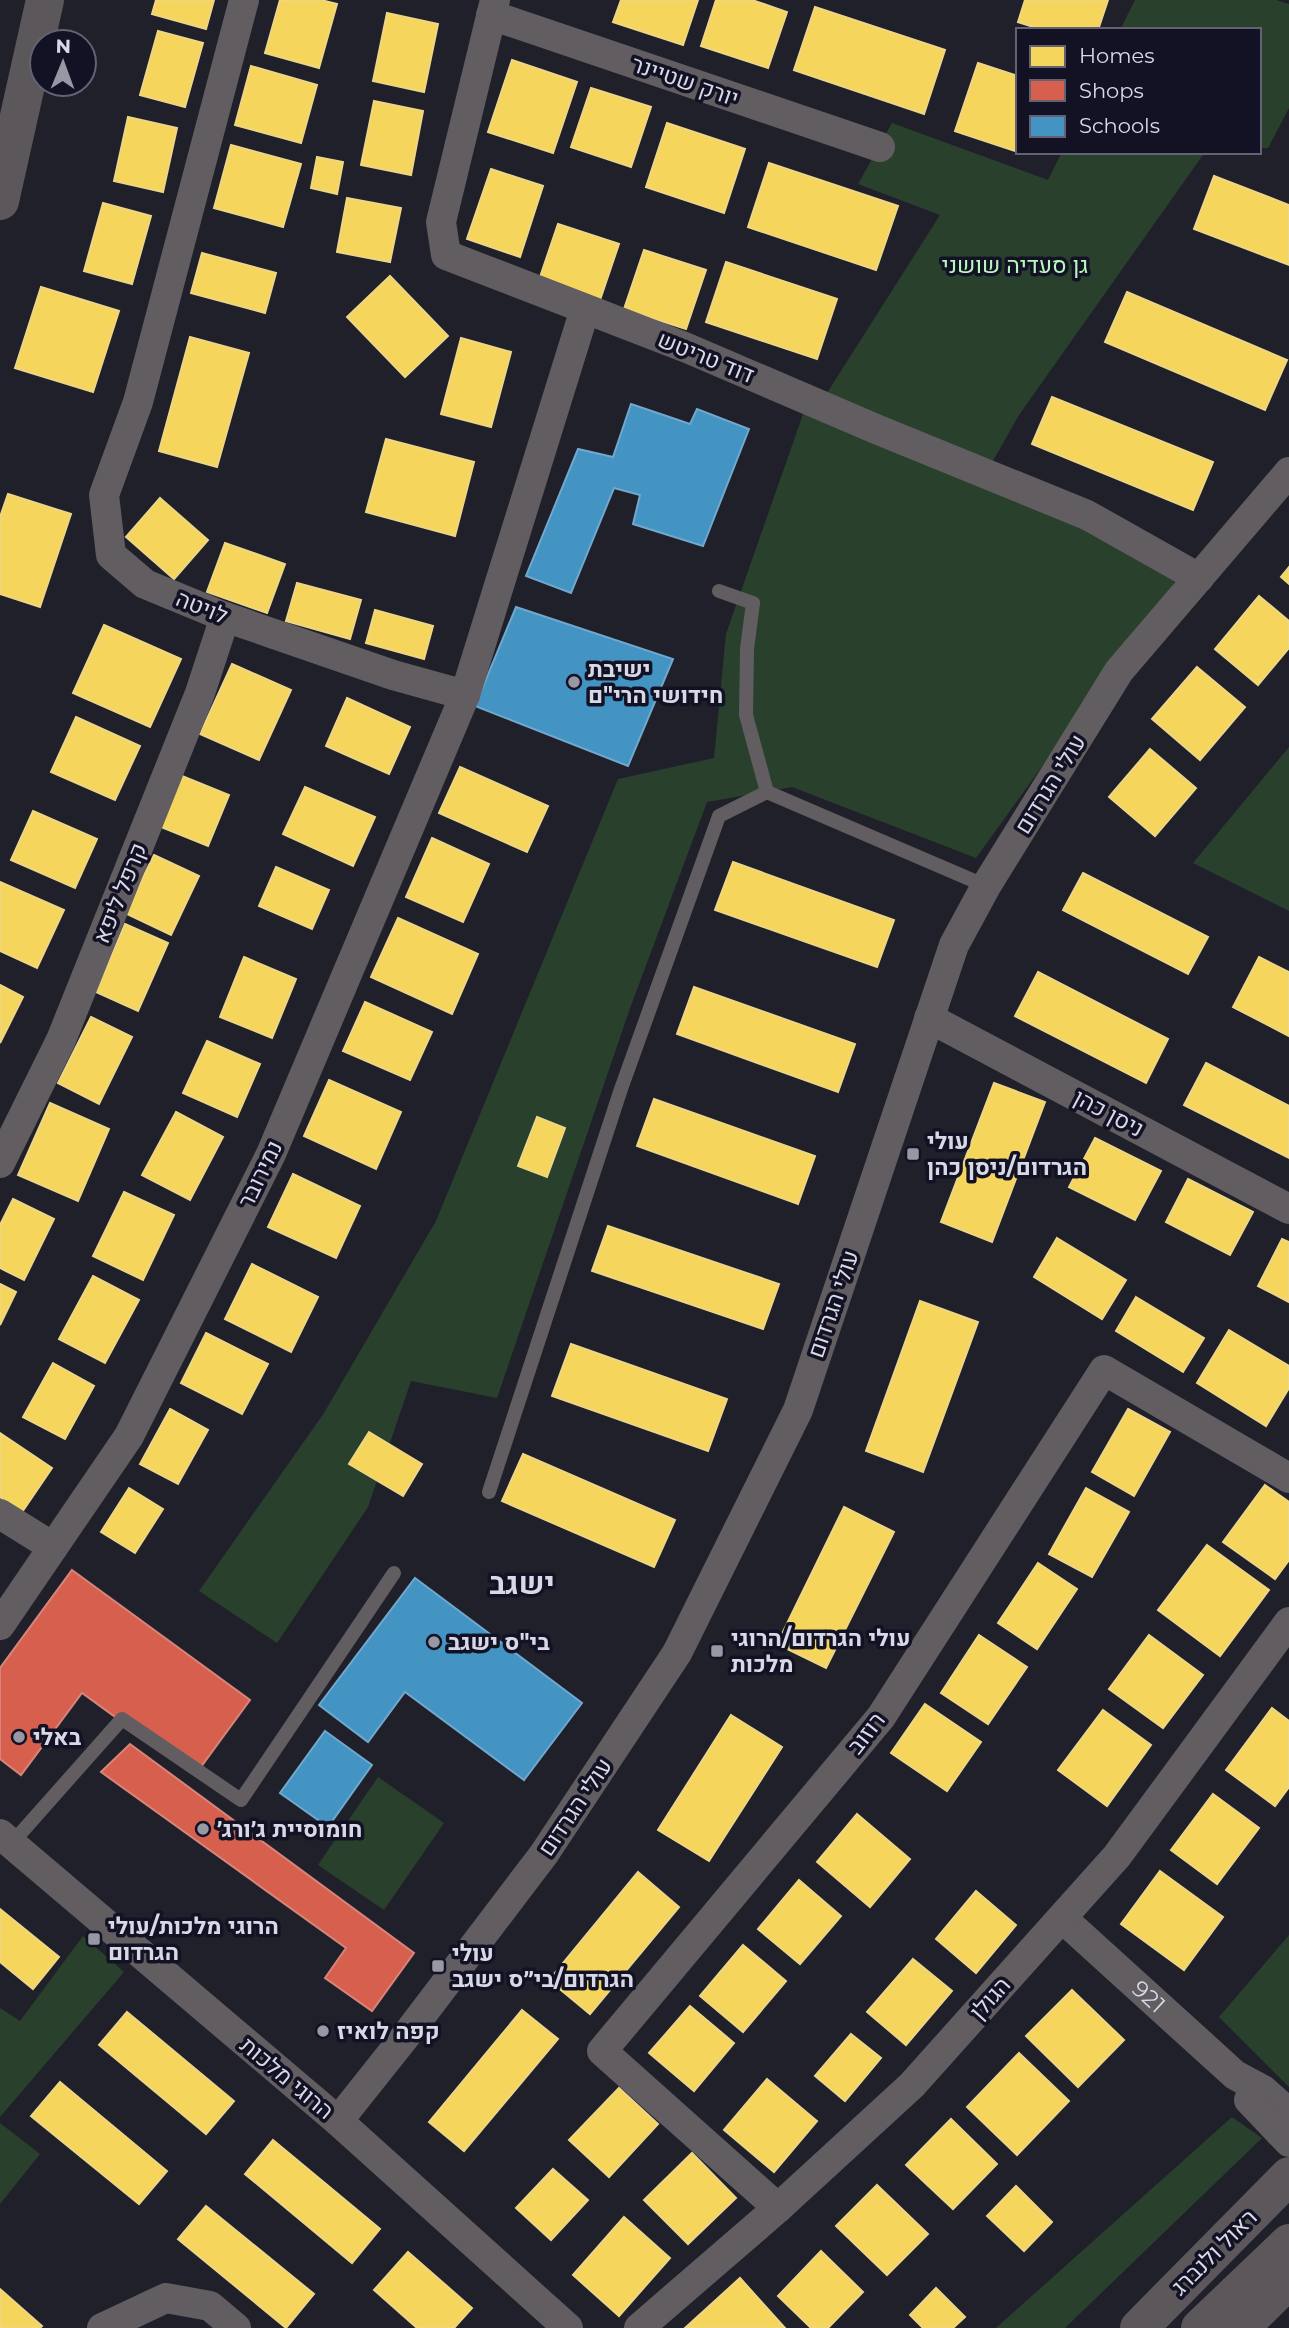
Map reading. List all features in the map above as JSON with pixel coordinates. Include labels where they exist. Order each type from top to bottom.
[{"type":"street","points":[[0,201],[45,0]]},
{"type":"street","name":"לויטה","points":[[244,0],[138,402],[104,495],[111,555],[145,584],[225,617],[393,674],[465,695]]},
{"type":"street","name":"יורק שטיינר","points":[[493,8],[880,147]]},
{"type":"street","name":"דוד טריטש","points":[[493,8],[441,222],[446,255],[687,348],[1087,515],[1199,578]]},
{"type":"street","points":[[465,695],[586,309]]},
{"type":"street","name":"עולי הגרדום","points":[[338,2120],[544,1854],[677,1653],[798,1410],[954,945],[986,886],[1119,671],[1289,472]]},
{"type":"street","name":"קרפל ליפא","points":[[0,1163],[61,1040],[200,693],[225,617]]},
{"type":"street","name":"נמירובר","points":[[0,1625],[129,1436],[271,1153],[465,695]]},
{"type":"street","name":"ניסן כהן","points":[[929,1018],[1289,1209]]},
{"type":"street","name":"רוזוב","points":[[778,2208],[602,2051],[881,1717],[1104,1370],[1289,1478]]},
{"type":"street","points":[[0,1514],[53,1547]]},
{"type":"street","name":"הגולן","points":[[639,2328],[778,2208],[912,2085],[1117,1856],[1289,1622]]},
{"type":"street","name":"הרוגי מלכות","points":[[6,1838],[338,2120],[568,2328]]},
{"type":"street","name":"921","points":[[1062,1918],[1235,2075],[1264,2090],[1289,2113]]},
{"type":"street","name":"921","points":[[1235,2075],[1259,2113],[1289,2142]]},
{"type":"street","name":"ראול ולנברג","points":[[1139,2328],[1289,2176]]},
{"type":"street","name":"ראול ולנברג","points":[[1200,2328],[1289,2243]]},
{"type":"street","points":[[1240,2328],[1289,2280]]},
{"type":"street","points":[[102,2328],[166,2298],[210,2306],[236,2328]]},
{"type":"lane","points":[[719,591],[753,604],[747,649],[746,715],[768,792]]},
{"type":"lane","points":[[489,1492],[621,1089],[719,816],[768,792],[986,886]]},
{"type":"lane","points":[[6,1838],[122,1719],[241,1800],[394,1573]]},
{"type":"green space","points":[[1135,0],[1276,0],[1289,4],[1289,108],[1268,148],[1261,148],[1261,28],[1121,28]]},
{"type":"green space","name":"גן סעדיה שושני","points":[[892,123],[1048,180],[1061,154],[1204,154],[1019,415],[986,473],[1184,569],[976,858],[792,787],[707,802],[629,1011],[497,1398],[411,1381],[368,1507],[277,1643],[199,1591],[324,1413],[436,1221],[618,779],[714,758],[726,634],[808,400],[820,404],[940,215],[858,184]]},
{"type":"green space","points":[[1289,747],[1289,911],[1193,863]]},
{"type":"green space","points":[[378,1777],[444,1823],[384,1910],[318,1865]]},
{"type":"green space","points":[[1289,1935],[1289,2087],[1219,2017]]},
{"type":"green space","points":[[83,1936],[124,1972],[0,2117],[0,2008],[20,2021]]},
{"type":"green space","points":[[1232,2117],[1262,2138],[1065,2328],[996,2328]]},
{"type":"green space","points":[[0,2123],[40,2154],[0,2204]]},
{"type":"building: Homes","points":[[156,0],[214,0],[206,29],[152,14]]},
{"type":"building: Homes","points":[[280,0],[321,0],[337,4],[319,68],[265,53]]},
{"type":"building: Homes","points":[[621,0],[698,0],[683,45],[613,22]]},
{"type":"building: Homes","points":[[716,0],[752,0],[787,12],[768,68],[701,46]]},
{"type":"building: Homes","points":[[1025,0],[1108,0],[1099,28],[1037,28],[1018,22]]},
{"type":"building: Homes","points":[[815,7],[945,50],[924,114],[794,70]]},
{"type":"building: Homes","points":[[387,13],[438,24],[424,92],[373,81]]},
{"type":"building: Homes","points":[[158,31],[203,43],[185,107],[140,95]]},
{"type":"building: Homes","points":[[512,60],[577,82],[553,153],[488,132]]},
{"type":"building: Homes","points":[[978,63],[1016,75],[1015,151],[955,131]]},
{"type":"building: Homes","points":[[251,66],[317,85],[301,143],[235,125]]},
{"type":"building: Homes","points":[[591,88],[651,107],[631,167],[571,147]]},
{"type":"building: Homes","points":[[374,101],[423,111],[411,175],[361,165]]},
{"type":"building: Homes","points":[[128,117],[177,128],[163,192],[114,181]]},
{"type":"building: Homes","points":[[667,123],[745,149],[724,213],[646,187]]},
{"type":"building: Homes","points":[[231,145],[301,164],[283,227],[214,208]]},
{"type":"building: Homes","points":[[317,157],[343,162],[337,194],[311,188]]},
{"type":"building: Homes","points":[[769,163],[898,206],[876,270],[748,227]]},
{"type":"building: Homes","points":[[491,169],[543,186],[520,257],[467,239]]},
{"type":"building: Homes","points":[[1214,176],[1289,205],[1289,265],[1194,229]]},
{"type":"building: Homes","points":[[347,198],[401,208],[390,262],[337,252]]},
{"type":"building: Homes","points":[[103,203],[151,216],[132,284],[84,271]]},
{"type":"building: Homes","points":[[558,224],[619,244],[600,300],[539,280]]},
{"type":"building: Homes","points":[[644,250],[706,270],[686,329],[624,309]]},
{"type":"building: Homes","points":[[202,253],[276,273],[265,313],[191,293]]},
{"type":"building: Homes","points":[[726,262],[837,299],[817,359],[706,322]]},
{"type":"building: Homes","points":[[390,276],[448,336],[405,377],[347,317]]},
{"type":"building: Homes","points":[[41,287],[119,311],[93,392],[15,368]]},
{"type":"building: Homes","points":[[1127,292],[1287,360],[1265,410],[1105,342]]},
{"type":"building: Homes","points":[[190,337],[249,353],[217,467],[159,451]]},
{"type":"building: Homes","points":[[461,338],[511,352],[491,427],[441,414]]},
{"type":"building: Homes","points":[[1052,397],[1213,462],[1193,510],[1032,444]]},
{"type":"building: Homes","points":[[386,439],[474,462],[455,536],[366,512]]},
{"type":"building: Homes","points":[[8,494],[71,514],[40,607],[0,594],[0,517]]},
{"type":"building: Homes","points":[[160,498],[208,540],[174,579],[126,537]]},
{"type":"building: Homes","points":[[225,543],[285,564],[267,613],[207,592]]},
{"type":"building: Homes","points":[[1289,567],[1289,584],[1281,577]]},
{"type":"building: Homes","points":[[297,583],[361,600],[350,639],[286,621]]},
{"type":"building: Homes","points":[[1259,596],[1289,621],[1289,648],[1258,685],[1215,649]]},
{"type":"building: Homes","points":[[375,610],[433,626],[424,659],[366,643]]},
{"type":"building: Homes","points":[[104,625],[181,659],[150,727],[73,693]]},
{"type":"building: Homes","points":[[232,664],[291,690],[259,760],[200,734]]},
{"type":"building: Homes","points":[[1197,667],[1245,707],[1200,760],[1152,719]]},
{"type":"building: Homes","points":[[347,698],[410,727],[389,774],[326,746]]},
{"type":"building: Homes","points":[[76,717],[140,746],[115,800],[51,772]]},
{"type":"building: Homes","points":[[1150,749],[1196,788],[1155,836],[1109,797]]},
{"type":"building: Homes","points":[[460,767],[548,806],[527,852],[439,813]]},
{"type":"building: Homes","points":[[182,776],[229,795],[208,846],[161,827]]},
{"type":"building: Homes","points":[[305,787],[375,817],[353,866],[283,834]]},
{"type":"building: Homes","points":[[33,811],[97,839],[75,888],[11,860]]},
{"type":"building: Homes","points":[[432,838],[489,864],[463,922],[406,897]]},
{"type":"building: Homes","points":[[154,855],[199,876],[171,935],[125,913]]},
{"type":"building: Homes","points":[[733,862],[894,920],[877,967],[715,910]]},
{"type":"building: Homes","points":[[276,867],[329,890],[312,929],[259,906]]},
{"type":"building: Homes","points":[[1083,873],[1208,937],[1188,974],[1063,910]]},
{"type":"building: Homes","points":[[0,882],[64,910],[37,968],[0,951]]},
{"type":"building: Homes","points":[[398,918],[478,954],[452,1014],[371,977]]},
{"type":"building: Homes","points":[[125,924],[168,943],[138,1011],[96,992]]},
{"type":"building: Homes","points":[[244,957],[296,979],[272,1038],[220,1017]]},
{"type":"building: Homes","points":[[1259,957],[1289,972],[1289,1036],[1233,1007]]},
{"type":"building: Homes","points":[[1038,972],[1168,1039],[1146,1083],[1015,1016]]},
{"type":"building: Homes","points":[[0,985],[23,997],[0,1043]]},
{"type":"building: Homes","points":[[694,987],[855,1044],[838,1092],[677,1034]]},
{"type":"building: Homes","points":[[365,1002],[432,1032],[410,1080],[343,1051]]},
{"type":"building: Homes","points":[[91,1017],[132,1037],[99,1104],[58,1083]]},
{"type":"building: Homes","points":[[207,1041],[260,1064],[237,1117],[183,1093]]},
{"type":"building: Homes","points":[[1206,1063],[1289,1106],[1289,1158],[1184,1105]]},
{"type":"building: Homes","points":[[329,1080],[401,1112],[376,1169],[304,1136]]},
{"type":"building: Homes","points":[[994,1083],[1045,1102],[992,1242],[941,1222]]},
{"type":"building: Homes","points":[[654,1099],[815,1156],[798,1204],[637,1146]]},
{"type":"building: Homes","points":[[50,1103],[109,1129],[78,1201],[18,1175]]},
{"type":"building: Homes","points":[[176,1112],[223,1137],[190,1200],[142,1175]]},
{"type":"building: Homes","points":[[537,1117],[565,1128],[547,1177],[518,1166]]},
{"type":"building: Homes","points":[[1095,1138],[1161,1171],[1135,1220],[1069,1187]]},
{"type":"building: Homes","points":[[293,1174],[360,1206],[336,1258],[268,1227]]},
{"type":"building: Homes","points":[[1188,1179],[1253,1212],[1230,1255],[1166,1222]]},
{"type":"building: Homes","points":[[124,1192],[174,1215],[143,1280],[93,1256]]},
{"type":"building: Homes","points":[[13,1199],[54,1219],[24,1280],[0,1268],[0,1225]]},
{"type":"building: Homes","points":[[608,1226],[779,1284],[763,1329],[592,1271]]},
{"type":"building: Homes","points":[[1057,1238],[1126,1280],[1102,1319],[1034,1277]]},
{"type":"building: Homes","points":[[1282,1239],[1289,1242],[1289,1302],[1258,1286]]},
{"type":"building: Homes","points":[[252,1264],[318,1297],[291,1352],[225,1319]]},
{"type":"building: Homes","points":[[93,1276],[139,1300],[105,1363],[59,1339]]},
{"type":"building: Homes","points":[[0,1284],[16,1292],[0,1325]]},
{"type":"building: Homes","points":[[1136,1297],[1204,1338],[1183,1372],[1116,1331]]},
{"type":"building: Homes","points":[[920,1301],[978,1322],[923,1472],[866,1451]]},
{"type":"building: Homes","points":[[1229,1330],[1289,1366],[1289,1388],[1266,1426],[1197,1383]]},
{"type":"building: Homes","points":[[206,1333],[268,1364],[242,1414],[181,1383]]},
{"type":"building: Homes","points":[[571,1344],[727,1399],[708,1451],[552,1396]]},
{"type":"building: Homes","points":[[53,1363],[94,1386],[65,1439],[23,1417]]},
{"type":"building: Homes","points":[[170,1409],[208,1430],[178,1484],[140,1464]]},
{"type":"building: Homes","points":[[1128,1409],[1170,1432],[1134,1496],[1092,1472]]},
{"type":"building: Homes","points":[[369,1432],[422,1464],[403,1496],[349,1464]]},
{"type":"building: Homes","points":[[0,1433],[52,1468],[22,1512],[0,1497]]},
{"type":"building: Homes","points":[[523,1454],[675,1520],[654,1567],[502,1501]]},
{"type":"building: Homes","points":[[1265,1485],[1289,1502],[1289,1560],[1275,1579],[1223,1542]]},
{"type":"building: Homes","points":[[129,1488],[163,1509],[135,1553],[101,1532]]},
{"type":"building: Homes","points":[[1086,1488],[1129,1512],[1092,1577],[1049,1554]]},
{"type":"building: Homes","points":[[844,1507],[894,1532],[826,1668],[777,1644]]},
{"type":"building: Homes","points":[[1207,1545],[1269,1590],[1220,1656],[1158,1610]]},
{"type":"building: Homes","points":[[1038,1563],[1077,1589],[1037,1649],[998,1623]]},
{"type":"building: Homes","points":[[979,1635],[1027,1667],[988,1724],[941,1693]]},
{"type":"building: Homes","points":[[1149,1635],[1203,1675],[1163,1728],[1109,1689]]},
{"type":"building: Homes","points":[[925,1704],[981,1742],[947,1791],[891,1753]]},
{"type":"building: Homes","points":[[1272,1708],[1289,1721],[1289,1787],[1275,1806],[1226,1770]]},
{"type":"building: Homes","points":[[1103,1710],[1151,1745],[1107,1806],[1058,1770]]},
{"type":"building: Homes","points":[[731,1715],[782,1747],[709,1861],[658,1830]]},
{"type":"building: Homes","points":[[1213,1794],[1259,1828],[1217,1884],[1171,1850]]},
{"type":"building: Homes","points":[[857,1814],[910,1859],[870,1907],[817,1862]]},
{"type":"building: Homes","points":[[1160,1871],[1223,1917],[1184,1970],[1121,1924]]},
{"type":"building: Homes","points":[[638,1872],[679,1907],[590,2014],[549,1980]]},
{"type":"building: Homes","points":[[799,1880],[841,1916],[800,1964],[758,1929]]},
{"type":"building: Homes","points":[[976,1891],[1016,1925],[976,1973],[936,1939]]},
{"type":"building: Homes","points":[[0,1909],[59,1957],[33,1989],[0,1962]]},
{"type":"building: Homes","points":[[743,1945],[786,1981],[743,2032],[700,1996]]},
{"type":"building: Homes","points":[[913,1959],[952,1991],[906,2045],[867,2012]]},
{"type":"building: Homes","points":[[1072,1990],[1124,2040],[1078,2087],[1026,2036]]},
{"type":"building: Homes","points":[[690,2006],[734,2043],[694,2091],[649,2053]]},
{"type":"building: Homes","points":[[522,2010],[558,2039],[464,2151],[429,2122]]},
{"type":"building: Homes","points":[[127,2012],[234,2101],[206,2134],[99,2045]]},
{"type":"building: Homes","points":[[851,2034],[881,2058],[845,2101],[815,2076]]},
{"type":"building: Homes","points":[[1019,2053],[1069,2101],[1017,2155],[967,2107]]},
{"type":"building: Homes","points":[[767,2079],[817,2121],[774,2172],[724,2130]]},
{"type":"building: Homes","points":[[60,2082],[167,2171],[139,2204],[31,2116]]},
{"type":"building: Homes","points":[[619,2088],[658,2124],[609,2177],[569,2140]]},
{"type":"building: Homes","points":[[951,2119],[997,2164],[953,2209],[906,2165]]},
{"type":"building: Homes","points":[[273,2140],[380,2229],[352,2263],[245,2174]]},
{"type":"building: Homes","points":[[692,2153],[736,2198],[688,2244],[644,2200]]},
{"type":"building: Homes","points":[[553,2169],[588,2200],[551,2240],[516,2208]]},
{"type":"building: Homes","points":[[877,2185],[928,2234],[887,2275],[836,2226]]},
{"type":"building: Homes","points":[[1016,2186],[1052,2222],[1024,2251],[987,2216]]},
{"type":"building: Homes","points":[[206,2206],[314,2294],[286,2328],[178,2239]]},
{"type":"building: Homes","points":[[624,2217],[670,2258],[619,2316],[573,2275]]},
{"type":"building: Homes","points":[[821,2251],[863,2292],[828,2328],[811,2328],[778,2296]]},
{"type":"building: Homes","points":[[408,2252],[472,2308],[454,2328],[417,2328],[374,2290]]},
{"type":"building: Homes","points":[[740,2278],[785,2328],[685,2328]]},
{"type":"building: Homes","points":[[936,2288],[965,2317],[953,2328],[923,2328],[910,2315]]},
{"type":"building: Homes","points":[[0,2289],[42,2326],[0,2328]]},
{"type":"building: Shops","points":[[72,1570],[250,1700],[195,1775],[82,1693],[21,1775],[0,1759],[0,1668]]},
{"type":"building: Shops","points":[[130,1744],[414,1953],[372,2011],[325,1978],[346,1948],[101,1772]]},
{"type":"building: Schools","name":"ישיבת חידושי הרי\"ם","points":[[631,404],[690,424],[697,409],[749,429],[703,546],[633,524],[640,495],[614,488],[571,593],[526,576],[578,449],[613,457]]},
{"type":"building: Schools","name":"ישיבת חידושי הרי\"ם","points":[[516,607],[673,659],[628,766],[475,706]]},
{"type":"building: Schools","name":"בי\"ס ישגב","points":[[415,1578],[582,1703],[524,1780],[405,1692],[368,1742],[319,1705]]},
{"type":"building: Schools","points":[[325,1731],[372,1765],[328,1827],[280,1793]]},
{"type":"place","name":"ישיבת חידושי הרי\"ם","points":[[574,682]]},
{"type":"place","name":"עולי הגרדום/ניסן כהן","points":[[913,1154]]},
{"type":"place","name":"בי\"ס ישגב","points":[[434,1642]]},
{"type":"place","name":"עולי הגרדום/הרוגי מלכות","points":[[717,1651]]},
{"type":"place","name":"באלי","points":[[19,1737]]},
{"type":"place","name":"חומוסיית ג׳ורג׳","points":[[203,1829]]},
{"type":"place","name":"הרוגי מלכות/עולי הגרדום","points":[[94,1939]]},
{"type":"place","name":"עולי הגרדום/בי״ס ישגב","points":[[438,1966]]},
{"type":"place","name":"קפה לואיז","points":[[323,2031]]},
{"type":"district","name":"ישגב","points":[[522,1584]]}]
